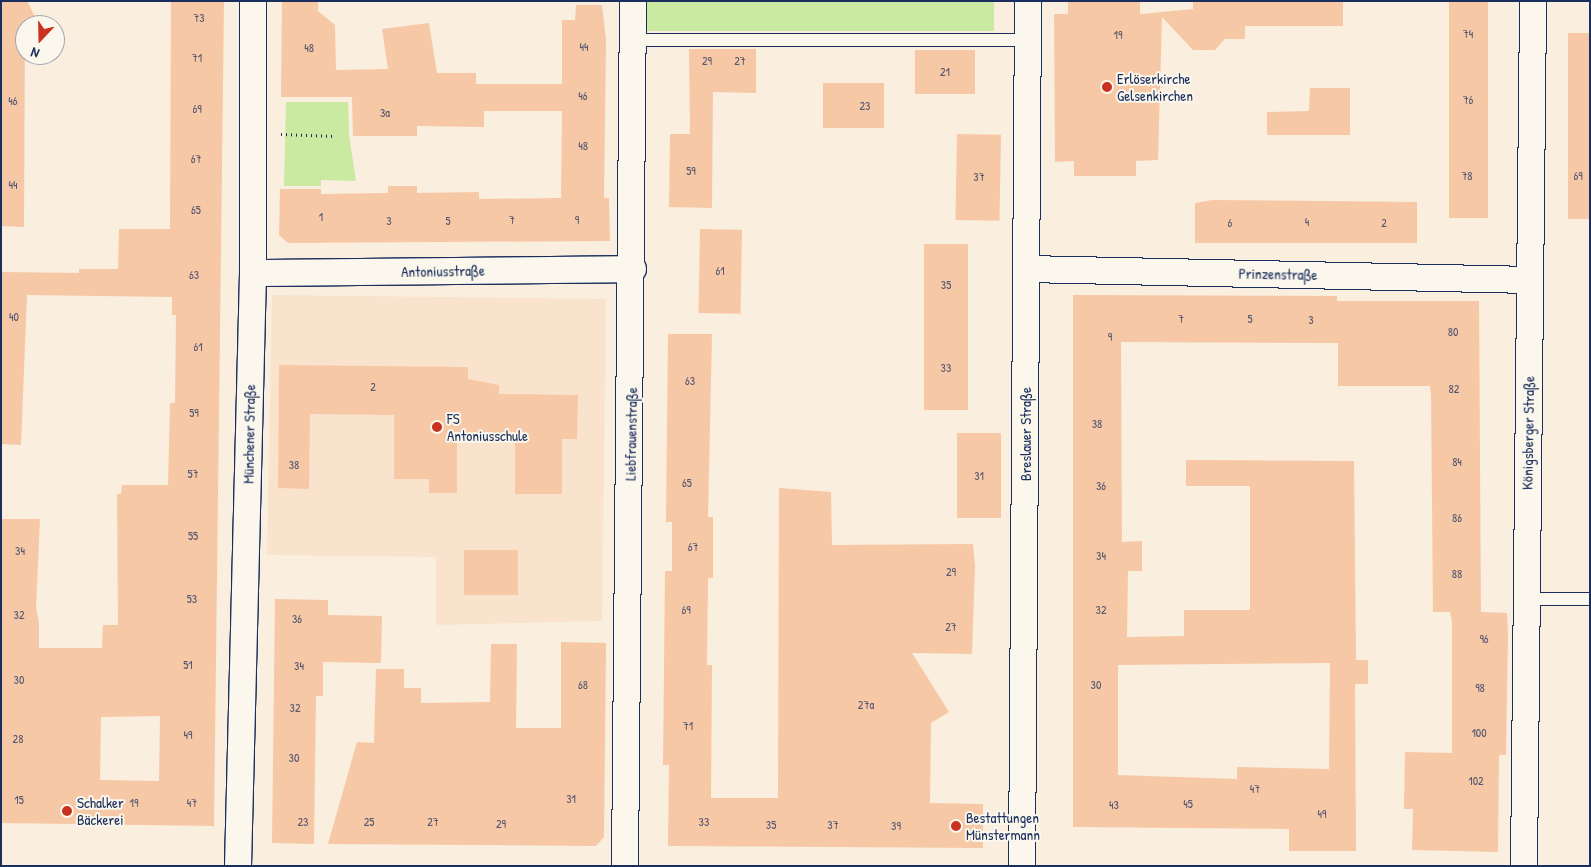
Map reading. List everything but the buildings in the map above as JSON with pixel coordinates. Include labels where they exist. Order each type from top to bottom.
[{"type":"street","name":"Münchener Straße","points":[[238,866],[252,274],[253,1]]},
{"type":"street","name":"Liebfrauenstraße","points":[[625,866],[633,269],[633,1]]},
{"type":"street","name":"Breslauer Straße","points":[[1022,866],[1028,1]]},
{"type":"street","name":"Königsberger Straße","points":[[1524,866],[1533,1]]},
{"type":"street","name":"Antoniusstraße","points":[[252,274],[633,269]]},
{"type":"street","name":"Prinzenstraße","points":[[1027,269],[1530,280]]},
{"type":"lane","points":[[633,40],[1028,40]]},
{"type":"lane","points":[[1527,599],[1590,599]]},
{"type":"path","points":[[252,134],[335,136]]},
{"type":"shaded area","name":"FS Antoniusschule","points":[[272,295],[606,299],[602,621],[436,625],[436,557],[267,555]]},
{"type":"green space","points":[[644,1],[994,1],[994,31],[644,31]]},
{"type":"green space","points":[[286,102],[348,102],[349,135],[356,181],[321,180],[321,186],[284,186]]},
{"type":"place","name":"Erlöserkirche Gelsenkirchen","points":[[1107,87]]},
{"type":"place","name":"FS Antoniusschule","points":[[437,427]]},
{"type":"place","name":"Schalker Bäckerei","points":[[67,811]]},
{"type":"place","name":"Bestattungen Münstermann","points":[[956,826]]}]
